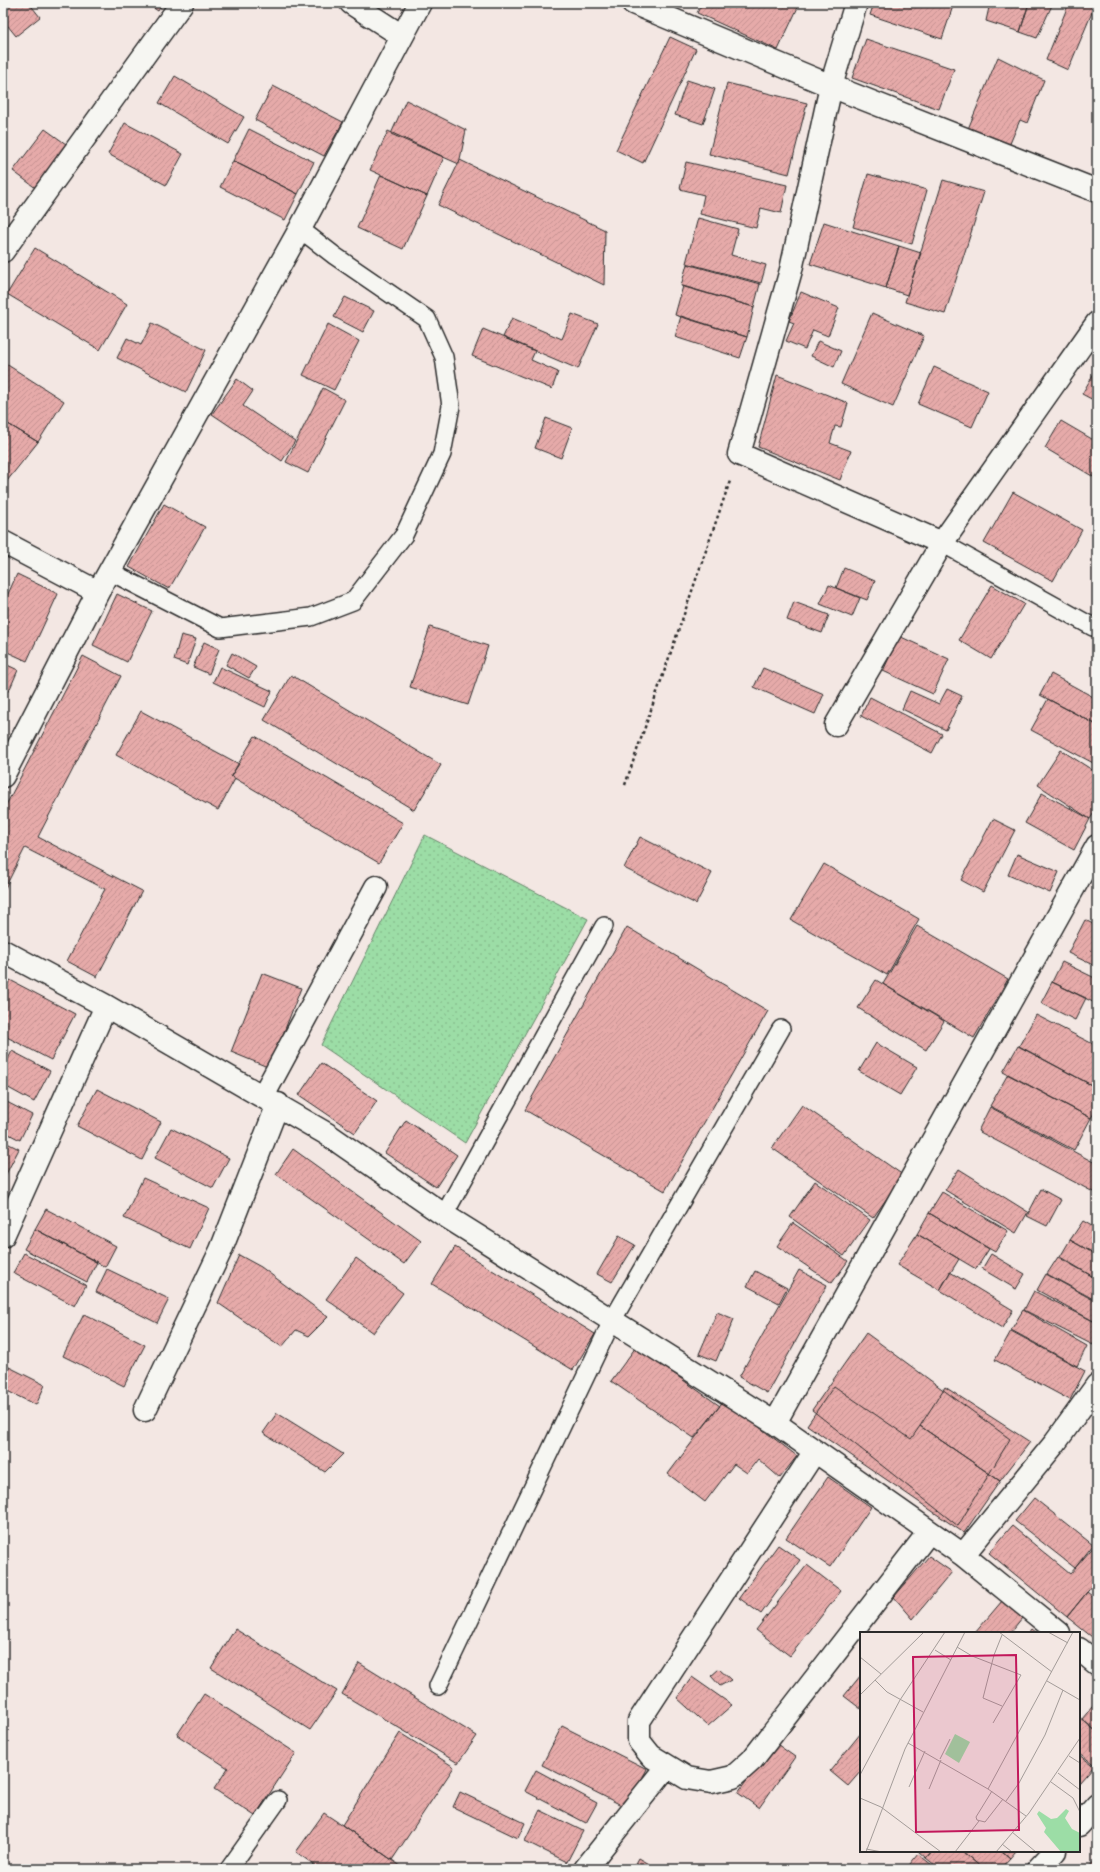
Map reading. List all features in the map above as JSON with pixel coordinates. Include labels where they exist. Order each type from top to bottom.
[{"type":"street","points":[[3,251],[182,3]]},
{"type":"street","points":[[351,3],[402,36]]},
{"type":"street","points":[[3,776],[109,571],[300,229],[420,3]]},
{"type":"street","points":[[633,3],[831,86],[1097,191]]},
{"type":"street","points":[[856,3],[831,86],[791,270],[739,454],[942,543]]},
{"type":"street","points":[[836,725],[942,543],[1097,323]]},
{"type":"street","points":[[3,542],[98,592]]},
{"type":"street","points":[[775,1423],[1097,846]]},
{"type":"street","points":[[145,1410],[221,1250],[271,1100],[376,887]]},
{"type":"street","points":[[3,951],[106,1006],[271,1100],[327,1134],[444,1215],[775,1423],[963,1555],[1058,1632]]},
{"type":"street","points":[[3,1236],[106,1006]]},
{"type":"street","points":[[963,1555],[1056,1443],[1097,1385]]},
{"type":"street","points":[[815,1451],[639,1721],[639,1740],[651,1756],[687,1778],[711,1782],[733,1777],[752,1760],[930,1532]]},
{"type":"street","points":[[1080,1650],[1097,1664]]},
{"type":"street","points":[[585,1869],[667,1766]]},
{"type":"street","points":[[1080,1824],[1097,1805]]},
{"type":"street","points":[[1038,1869],[1054,1852]]},
{"type":"lane","points":[[109,571],[220,628],[311,617],[353,601],[404,535],[442,454],[452,406],[444,357],[427,319],[335,256],[300,229]]},
{"type":"lane","points":[[942,543],[1093,627]]},
{"type":"lane","points":[[444,1215],[604,926]]},
{"type":"lane","points":[[438,1686],[612,1321],[781,1029]]},
{"type":"lane","points":[[229,1869],[278,1800]]},
{"type":"path","points":[[626,785],[739,454]]},
{"type":"green space","points":[[425,835],[588,919],[465,1143],[321,1045]]},
{"type":"building","points":[[3,3],[29,3],[40,17],[16,36],[3,20]]},
{"type":"building","points":[[146,3],[163,3],[158,11]]},
{"type":"building","points":[[702,3],[800,3],[778,50],[697,13]]},
{"type":"building","points":[[874,3],[954,3],[942,39],[870,15]]},
{"type":"building","points":[[990,3],[1029,3],[1020,32],[986,21]]},
{"type":"building","points":[[1029,3],[1053,3],[1037,38],[1020,32]]},
{"type":"building","points":[[1069,3],[1096,3],[1068,70],[1046,60]]},
{"type":"building","points":[[670,37],[696,49],[643,163],[616,150]]},
{"type":"building","points":[[866,39],[954,69],[939,109],[852,78]]},
{"type":"building","points":[[998,57],[1044,80],[1027,123],[1020,120],[1006,153],[965,136]]},
{"type":"building","points":[[1097,73],[1097,83],[1093,82]]},
{"type":"building","points":[[175,76],[244,117],[228,144],[159,103]]},
{"type":"building","points":[[687,80],[715,89],[703,124],[675,115]]},
{"type":"building","points":[[727,83],[807,103],[789,174],[709,154]]},
{"type":"building","points":[[273,86],[343,122],[324,156],[255,120]]},
{"type":"building","points":[[406,100],[466,130],[459,164],[391,134]]},
{"type":"building","points":[[125,123],[183,154],[166,185],[108,154]]},
{"type":"building","points":[[45,129],[73,149],[41,192],[13,171]]},
{"type":"building","points":[[249,129],[314,162],[298,194],[233,161]]},
{"type":"building","points":[[388,131],[444,157],[427,196],[370,170]]},
{"type":"building","points":[[460,160],[605,230],[604,285],[438,205]]},
{"type":"building","points":[[233,161],[298,194],[285,220],[220,187]]},
{"type":"building","points":[[686,162],[787,185],[781,213],[761,208],[756,228],[700,214],[704,195],[680,189]]},
{"type":"building","points":[[868,174],[927,190],[912,244],[853,227]]},
{"type":"building","points":[[381,175],[427,196],[403,249],[357,228]]},
{"type":"building","points":[[943,180],[984,192],[945,314],[905,302]]},
{"type":"building","points":[[698,218],[738,229],[731,255],[766,265],[761,283],[686,263]]},
{"type":"building","points":[[824,222],[899,246],[886,288],[810,264]]},
{"type":"building","points":[[899,246],[921,253],[907,295],[886,288]]},
{"type":"building","points":[[35,248],[127,304],[100,350],[7,294]]},
{"type":"building","points":[[687,264],[760,284],[754,307],[681,286]]},
{"type":"building","points":[[683,286],[754,307],[747,337],[675,315]]},
{"type":"building","points":[[801,292],[839,308],[828,336],[813,330],[805,349],[786,341],[794,323],[789,321]]},
{"type":"building","points":[[345,297],[374,311],[363,332],[334,317]]},
{"type":"building","points":[[872,313],[924,336],[893,407],[841,384]]},
{"type":"building","points":[[572,314],[598,324],[578,369],[503,337],[512,318],[562,339]]},
{"type":"building","points":[[681,316],[747,337],[740,358],[675,337]]},
{"type":"building","points":[[152,323],[206,350],[186,392],[117,358],[127,338],[141,345]]},
{"type":"building","points":[[328,324],[359,341],[334,390],[303,375]]},
{"type":"building","points":[[483,329],[535,351],[531,360],[558,372],[552,389],[472,356]]},
{"type":"building","points":[[818,341],[841,351],[834,367],[811,356]]},
{"type":"building","points":[[3,362],[64,401],[38,442],[3,421]]},
{"type":"building","points":[[934,367],[988,391],[972,427],[918,404]]},
{"type":"building","points":[[1097,368],[1097,402],[1082,394]]},
{"type":"building","points":[[777,375],[848,403],[841,427],[835,426],[830,443],[851,451],[840,480],[758,447]]},
{"type":"building","points":[[237,379],[253,391],[243,406],[295,441],[282,461],[212,414]]},
{"type":"building","points":[[323,388],[345,400],[308,473],[286,462]]},
{"type":"building","points":[[546,418],[572,428],[561,458],[535,448]]},
{"type":"building","points":[[1061,421],[1097,442],[1097,479],[1045,448]]},
{"type":"building","points":[[8,424],[38,442],[3,486],[3,430]]},
{"type":"building","points":[[1013,492],[1082,530],[1053,581],[984,543]]},
{"type":"building","points":[[164,504],[205,527],[169,589],[129,567]]},
{"type":"building","points":[[844,568],[875,581],[867,600],[836,588]]},
{"type":"building","points":[[17,574],[58,594],[27,661],[3,650],[3,605]]},
{"type":"building","points":[[829,585],[860,598],[852,617],[820,604]]},
{"type":"building","points":[[992,585],[1024,604],[991,659],[959,640]]},
{"type":"building","points":[[117,594],[152,611],[127,662],[93,645]]},
{"type":"building","points":[[794,602],[829,615],[822,633],[787,620]]},
{"type":"building","points":[[430,627],[488,646],[468,705],[410,687]]},
{"type":"building","points":[[181,635],[196,639],[187,665],[174,660]]},
{"type":"building","points":[[899,636],[949,659],[933,694],[883,671]]},
{"type":"building","points":[[204,642],[219,649],[209,674],[193,667]]},
{"type":"building","points":[[232,653],[256,667],[249,678],[226,665]]},
{"type":"building","points":[[83,656],[121,676],[38,837],[142,891],[97,977],[67,961],[105,889],[25,848],[3,892],[3,811]]},
{"type":"building","points":[[3,663],[18,670],[9,691],[3,689]]},
{"type":"building","points":[[220,667],[272,691],[265,707],[213,682]]},
{"type":"building","points":[[763,668],[824,694],[815,714],[754,687]]},
{"type":"building","points":[[1051,674],[1097,699],[1097,725],[1040,695]]},
{"type":"building","points":[[291,675],[441,765],[414,810],[264,720]]},
{"type":"building","points":[[947,689],[962,696],[946,730],[902,709],[910,691],[939,704]]},
{"type":"building","points":[[870,697],[942,734],[932,753],[861,716]]},
{"type":"building","points":[[1048,699],[1097,725],[1097,765],[1031,730]]},
{"type":"building","points":[[141,711],[239,764],[231,776],[235,779],[218,810],[116,755]]},
{"type":"building","points":[[255,736],[403,823],[379,863],[231,776]]},
{"type":"building","points":[[1061,750],[1097,773],[1097,808],[1090,819],[1038,785]]},
{"type":"building","points":[[1042,793],[1090,819],[1074,850],[1025,823]]},
{"type":"building","points":[[993,819],[1015,830],[983,892],[961,880]]},
{"type":"building","points":[[640,837],[712,873],[696,904],[624,868]]},
{"type":"building","points":[[1017,854],[1059,872],[1050,893],[1008,875]]},
{"type":"building","points":[[824,864],[919,919],[887,975],[791,920]]},
{"type":"building","points":[[1085,920],[1097,926],[1097,967],[1068,953]]},
{"type":"building","points":[[917,926],[1008,979],[974,1038],[883,984]]},
{"type":"building","points":[[627,927],[768,1011],[665,1191],[525,1110]]},
{"type":"building","points":[[1062,962],[1097,979],[1097,1004],[1052,982]]},
{"type":"building","points":[[262,973],[301,988],[270,1068],[231,1052]]},
{"type":"building","points":[[10,980],[75,1014],[51,1060],[3,1035],[3,993]]},
{"type":"building","points":[[876,980],[944,1021],[926,1050],[858,1008]]},
{"type":"building","points":[[1052,982],[1086,998],[1075,1020],[1041,1003]]},
{"type":"building","points":[[1036,1015],[1097,1046],[1097,1062],[1095,1068],[1097,1069],[1097,1088],[1019,1046]]},
{"type":"building","points":[[876,1043],[917,1067],[900,1095],[859,1071]]},
{"type":"building","points":[[1018,1046],[1097,1088],[1097,1108],[1091,1118],[1003,1072]]},
{"type":"building","points":[[12,1051],[50,1071],[34,1102],[3,1085],[3,1069]]},
{"type":"building","points":[[321,1063],[377,1101],[355,1133],[299,1095]]},
{"type":"building","points":[[1008,1074],[1091,1118],[1074,1150],[990,1106]]},
{"type":"building","points":[[97,1089],[161,1122],[142,1160],[77,1126]]},
{"type":"building","points":[[3,1100],[32,1115],[20,1140],[3,1131]]},
{"type":"building","points":[[802,1105],[903,1175],[873,1218],[772,1148]]},
{"type":"building","points":[[990,1107],[1097,1164],[1097,1194],[978,1131]]},
{"type":"building","points":[[406,1120],[457,1155],[436,1187],[385,1153]]},
{"type":"building","points":[[171,1128],[229,1158],[213,1188],[155,1158]]},
{"type":"building","points":[[3,1141],[19,1149],[3,1180]]},
{"type":"building","points":[[293,1149],[421,1241],[404,1264],[276,1174]]},
{"type":"building","points":[[959,1169],[1028,1212],[1016,1233],[945,1190]]},
{"type":"building","points":[[143,1178],[209,1208],[190,1249],[124,1218]]},
{"type":"building","points":[[815,1181],[870,1220],[844,1256],[790,1217]]},
{"type":"building","points":[[1041,1189],[1061,1200],[1047,1226],[1027,1216]]},
{"type":"building","points":[[942,1192],[1008,1231],[995,1252],[929,1213]]},
{"type":"building","points":[[46,1209],[116,1246],[105,1267],[35,1229]]},
{"type":"building","points":[[929,1213],[989,1249],[976,1269],[917,1234]]},
{"type":"building","points":[[1083,1221],[1097,1229],[1097,1255],[1070,1240]]},
{"type":"building","points":[[793,1223],[848,1261],[832,1283],[777,1246]]},
{"type":"building","points":[[35,1229],[97,1262],[87,1282],[24,1249]]},
{"type":"building","points":[[917,1234],[959,1259],[940,1290],[897,1265]]},
{"type":"building","points":[[619,1236],[635,1245],[612,1282],[597,1274]]},
{"type":"building","points":[[1070,1240],[1097,1255],[1097,1279],[1060,1257]]},
{"type":"building","points":[[455,1247],[595,1334],[573,1370],[432,1284]]},
{"type":"building","points":[[24,1253],[86,1285],[75,1306],[13,1273]]},
{"type":"building","points":[[991,1254],[1025,1274],[1016,1289],[982,1269]]},
{"type":"building","points":[[239,1255],[261,1267],[328,1317],[309,1336],[296,1330],[282,1347],[218,1303]]},
{"type":"building","points":[[1058,1257],[1097,1279],[1097,1301],[1047,1274]]},
{"type":"building","points":[[356,1258],[403,1293],[373,1333],[326,1299]]},
{"type":"building","points":[[107,1269],[169,1299],[157,1323],[96,1292]]},
{"type":"building","points":[[799,1270],[827,1285],[767,1393],[739,1377]]},
{"type":"building","points":[[755,1271],[787,1288],[779,1303],[747,1286]]},
{"type":"building","points":[[950,1272],[1013,1310],[1002,1328],[940,1290]]},
{"type":"building","points":[[1046,1274],[1097,1302],[1097,1323],[1037,1290]]},
{"type":"building","points":[[1034,1291],[1097,1323],[1097,1337],[1093,1345],[1024,1310]]},
{"type":"building","points":[[1023,1310],[1087,1346],[1077,1366],[1011,1330]]},
{"type":"building","points":[[717,1312],[734,1319],[716,1361],[699,1354]]},
{"type":"building","points":[[84,1314],[145,1345],[124,1386],[63,1356]]},
{"type":"building","points":[[1011,1331],[1085,1371],[1070,1400],[995,1360]]},
{"type":"building","points":[[866,1333],[1010,1439],[958,1526],[812,1410]]},
{"type":"building","points":[[636,1347],[720,1406],[694,1438],[611,1381]]},
{"type":"building","points":[[3,1364],[45,1385],[36,1405],[3,1389]]},
{"type":"building","points":[[834,1386],[911,1439],[920,1426],[1000,1481],[964,1533],[807,1425]]},
{"type":"building","points":[[945,1387],[1030,1442],[1000,1481],[920,1426]]},
{"type":"building","points":[[724,1400],[797,1456],[780,1478],[758,1459],[747,1473],[734,1464],[705,1502],[668,1474]]},
{"type":"building","points":[[277,1413],[343,1454],[325,1472],[263,1433]]},
{"type":"building","points":[[828,1477],[871,1507],[830,1567],[786,1538]]},
{"type":"building","points":[[1034,1498],[1093,1545],[1075,1568],[1015,1521]]},
{"type":"building","points":[[1012,1526],[1070,1574],[1096,1544],[1097,1545],[1097,1580],[1067,1617],[989,1553]]},
{"type":"building","points":[[778,1545],[800,1560],[761,1614],[739,1598]]},
{"type":"building","points":[[929,1556],[952,1572],[913,1619],[894,1597]]},
{"type":"building","points":[[807,1565],[841,1591],[790,1656],[756,1630]]},
{"type":"building","points":[[1087,1592],[1097,1600],[1097,1641],[1067,1617]]},
{"type":"building","points":[[1002,1601],[1022,1618],[1011,1632],[976,1632]]},
{"type":"building","points":[[235,1629],[337,1691],[310,1730],[211,1668]]},
{"type":"building","points":[[359,1663],[477,1736],[458,1763],[342,1694]]},
{"type":"building","points":[[719,1669],[731,1680],[720,1686],[711,1676]]},
{"type":"building","points":[[860,1676],[860,1708],[844,1696]]},
{"type":"building","points":[[692,1677],[732,1705],[708,1726],[677,1698]]},
{"type":"building","points":[[204,1694],[296,1753],[255,1816],[214,1789],[228,1768],[177,1735]]},
{"type":"building","points":[[1097,1701],[1097,1732],[1082,1719]]},
{"type":"building","points":[[1080,1718],[1097,1732],[1096,1766],[1080,1754]]},
{"type":"building","points":[[562,1726],[647,1769],[627,1808],[542,1765]]},
{"type":"building","points":[[400,1733],[454,1767],[392,1860],[342,1825]]},
{"type":"building","points":[[860,1734],[860,1772],[848,1786],[830,1771]]},
{"type":"building","points":[[774,1742],[795,1757],[759,1808],[738,1793]]},
{"type":"building","points":[[1080,1756],[1094,1766],[1080,1782]]},
{"type":"building","points":[[536,1770],[597,1803],[586,1823],[525,1791]]},
{"type":"building","points":[[460,1792],[525,1823],[518,1838],[453,1807]]},
{"type":"building","points":[[540,1810],[583,1831],[567,1862],[525,1841]]},
{"type":"building","points":[[324,1813],[405,1869],[320,1869],[296,1852]]},
{"type":"building","points":[[919,1852],[931,1852],[926,1858]]},
{"type":"building","points":[[931,1852],[963,1852],[983,1869],[940,1869],[926,1858]]},
{"type":"building","points":[[963,1852],[1003,1852],[1010,1858],[1000,1869],[983,1869]]},
{"type":"building","points":[[1003,1852],[1015,1852],[1010,1858]]},
{"type":"building","points":[[918,1854],[937,1869],[906,1869]]},
{"type":"building","points":[[639,1858],[658,1869],[633,1869]]},
{"type":"building","points":[[1097,1858],[1097,1869],[1094,1869],[1090,1866]]}]
